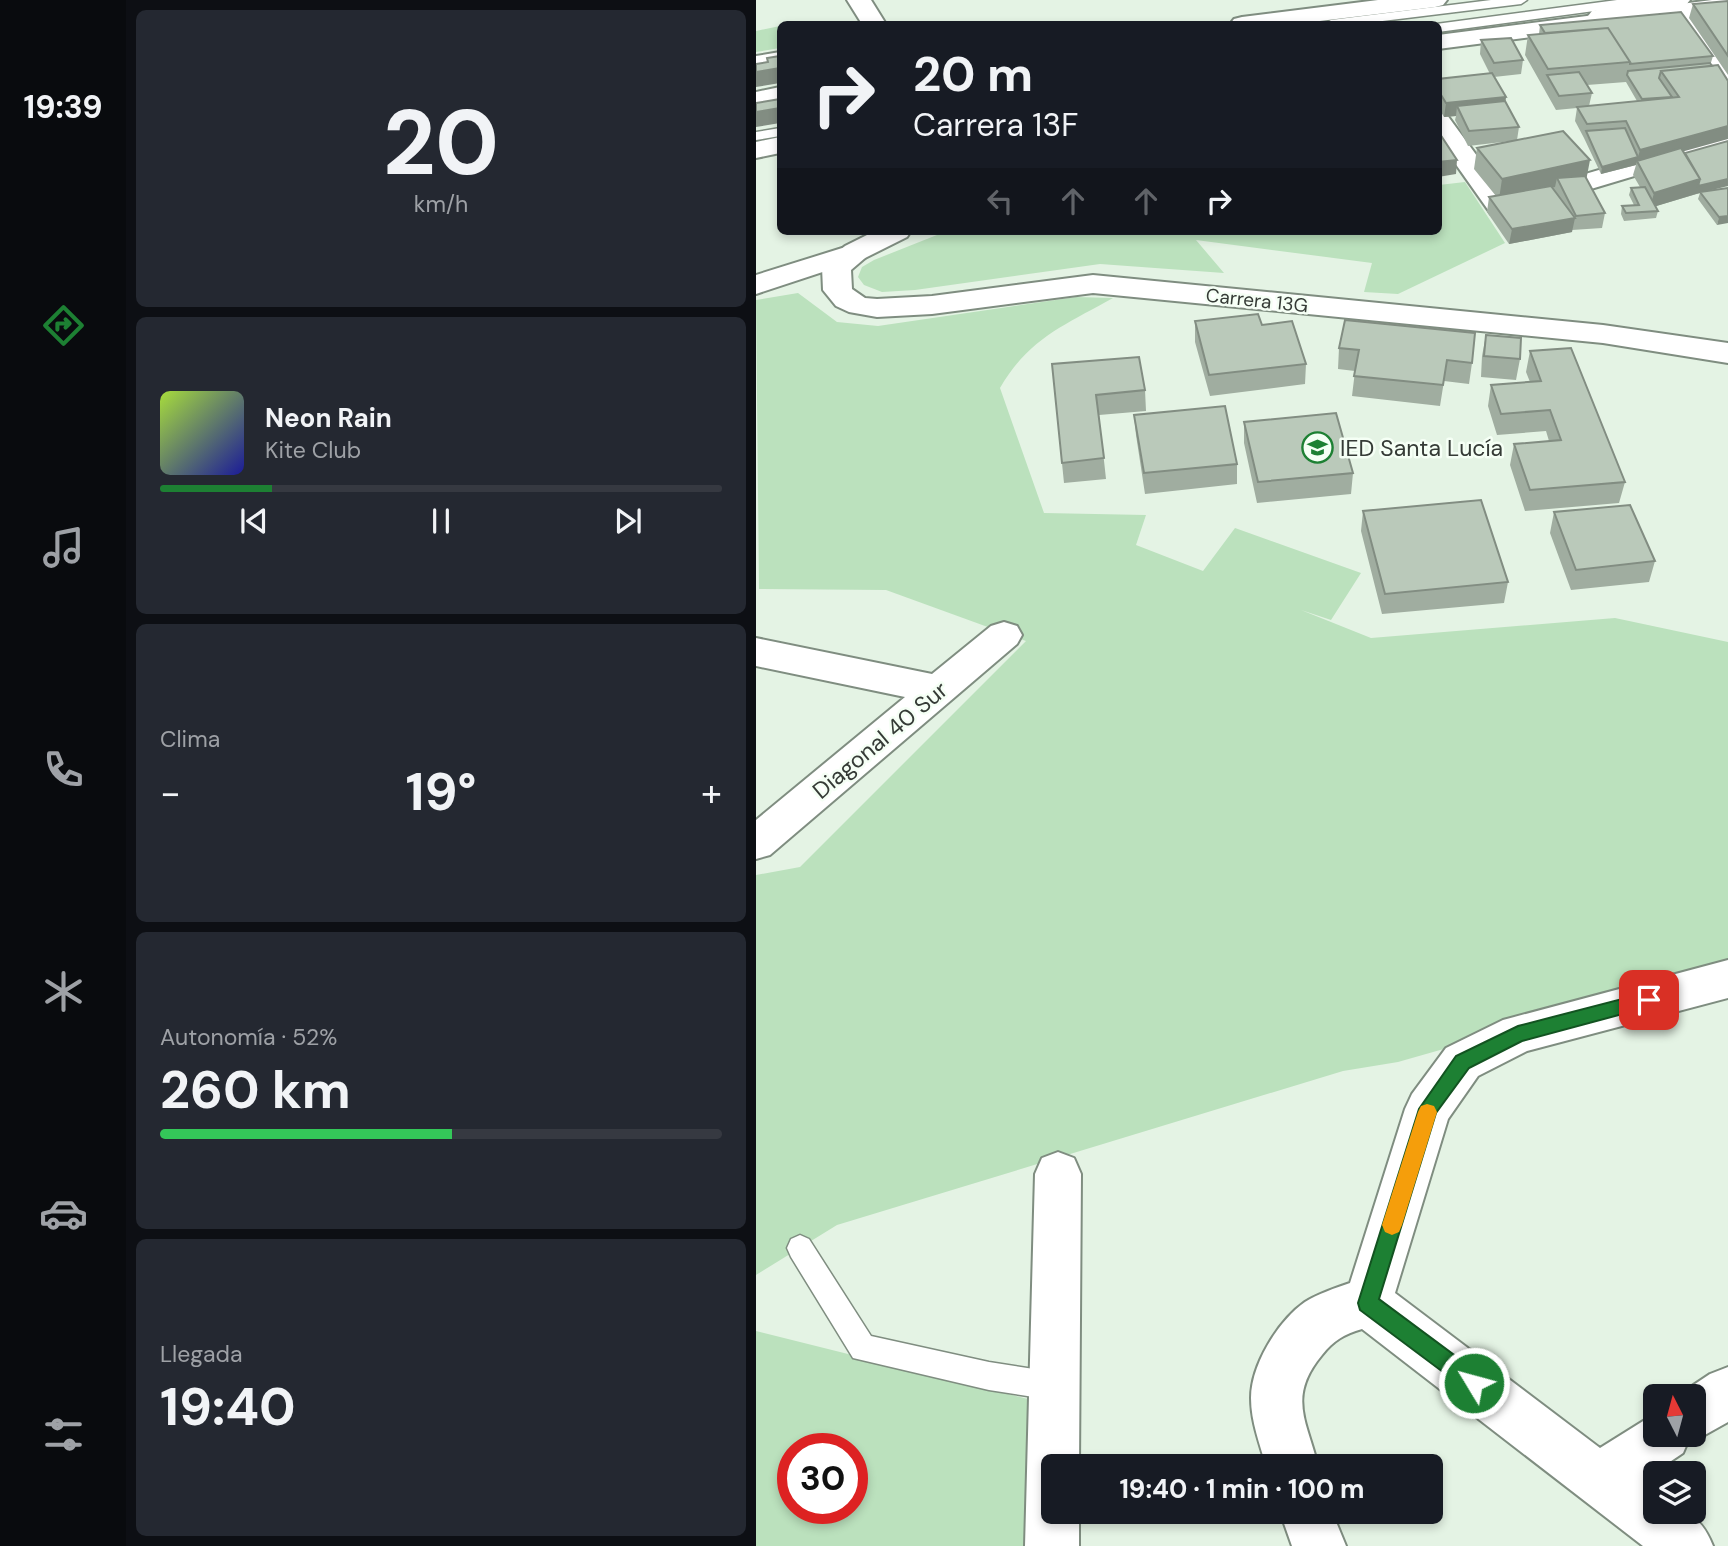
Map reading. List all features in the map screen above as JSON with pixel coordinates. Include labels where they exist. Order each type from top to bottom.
[{"type":"street","points":[[859,0],[872,21]]},
{"type":"street","points":[[1266,21],[1435,0]]},
{"type":"street","points":[[1442,40],[1680,6],[1728,5]]},
{"type":"street","points":[[1680,6],[1728,82]]},
{"type":"street","points":[[756,63],[777,60]]},
{"type":"street","points":[[756,100],[777,96]]},
{"type":"street","points":[[1442,123],[1475,152],[1501,208],[1728,140]]},
{"type":"street","points":[[756,150],[777,146]]},
{"type":"street","points":[[1582,159],[1624,203]]},
{"type":"street","points":[[756,285],[855,252],[889,235]]},
{"type":"street","name":"Carrera 13G","points":[[855,252],[836,267],[838,290],[846,300],[859,306],[877,308],[932,305],[1093,284],[1603,334],[1728,353]]},
{"type":"street","name":"Diagonal 40 Sur","points":[[756,844],[1004,635]]},
{"type":"street","points":[[756,652],[940,690]]},
{"type":"street","points":[[1368,1303],[1428,1109],[1462,1062],[1518,1034],[1728,979]]},
{"type":"street","points":[[1052,1546],[1058,1174]]},
{"type":"street","points":[[1289,1454],[1279,1421],[1276,1391],[1284,1364],[1320,1321],[1343,1309],[1368,1303]]},
{"type":"street","points":[[1368,1303],[1601,1478],[1686,1546]]},
{"type":"street","points":[[1706,1407],[1728,1392]]},
{"type":"street","points":[[1601,1478],[1647,1447]]},
{"type":"street","points":[[1311,1524],[1319,1546]]},
{"type":"lane","points":[[1355,21],[1521,0]]},
{"type":"lane","points":[[1442,27],[1646,0]]},
{"type":"lane","points":[[756,111],[777,108]]},
{"type":"lane","points":[[756,136],[777,132]]},
{"type":"lane","points":[[800,1248],[863,1348],[989,1376],[1053,1385]]},
{"type":"green space","points":[[777,27],[777,48],[756,52],[756,31]]},
{"type":"green space","points":[[1465,182],[1505,243],[1398,294],[1364,292],[1372,263],[1196,240],[1224,273],[1100,264],[915,290],[882,292],[864,285],[858,277],[862,267],[874,260],[937,235],[1442,235],[1442,185]]},
{"type":"green space","points":[[798,293],[837,322],[878,326],[1076,297],[1113,298],[1049,334],[1023,357],[1000,388],[1044,513],[1146,515],[1136,545],[1203,571],[1235,528],[1361,573],[1331,620],[1301,610],[1371,638],[1615,618],[1728,642],[1728,968],[1398,1062],[1343,1071],[837,1225],[756,1275],[756,875],[800,867],[1026,641],[886,590],[759,589],[756,300]]},
{"type":"green space","points":[[756,1331],[1028,1399],[1024,1546],[756,1546]]},
{"type":"building","points":[[1728,1],[1728,56],[1693,4]]},
{"type":"building","points":[[1681,12],[1713,56],[1630,64],[1608,28],[1545,33],[1540,25]]},
{"type":"building","points":[[1608,28],[1630,62],[1548,69],[1528,35]]},
{"type":"building","points":[[1511,38],[1523,60],[1494,63],[1481,40]]},
{"type":"building","points":[[777,56],[777,68],[756,72],[756,64],[768,62],[767,58]]},
{"type":"building","points":[[1710,63],[1712,66],[1661,71],[1659,78],[1672,97],[1642,99],[1627,75],[1628,71]]},
{"type":"building","points":[[1718,65],[1728,81],[1728,126],[1640,150],[1626,121],[1587,124],[1577,107],[1679,97],[1661,71]]},
{"type":"building","points":[[1579,72],[1592,93],[1559,96],[1547,75]]},
{"type":"building","points":[[1492,73],[1506,97],[1446,103],[1442,96],[1442,79]]},
{"type":"building","points":[[777,100],[777,108],[756,112],[756,103]]},
{"type":"building","points":[[1505,101],[1519,127],[1469,131],[1457,106]]},
{"type":"building","points":[[1625,128],[1638,157],[1602,167],[1586,131]]},
{"type":"building","points":[[1563,131],[1590,160],[1502,179],[1477,148]]},
{"type":"building","points":[[1442,137],[1457,160],[1442,162]]},
{"type":"building","points":[[1728,141],[1728,179],[1698,186],[1700,179],[1685,153]]},
{"type":"building","points":[[1681,148],[1700,179],[1654,193],[1637,161]]},
{"type":"building","points":[[1585,176],[1605,213],[1576,216],[1557,178]]},
{"type":"building","points":[[1551,186],[1575,218],[1512,229],[1489,197]]},
{"type":"building","points":[[1645,187],[1658,211],[1626,213],[1622,206],[1639,205],[1631,188]]},
{"type":"building","points":[[1728,188],[1728,216],[1719,217],[1700,192]]},
{"type":"building","points":[[1258,314],[1262,325],[1292,321],[1306,364],[1209,375],[1195,321]]},
{"type":"building","points":[[1345,320],[1475,333],[1472,363],[1447,360],[1443,385],[1354,376],[1359,350],[1339,348]]},
{"type":"building","points":[[1486,335],[1521,338],[1520,359],[1484,356]]},
{"type":"building","points":[[1571,348],[1625,482],[1530,490],[1514,444],[1561,440],[1550,410],[1501,414],[1491,385],[1541,381],[1530,351]]},
{"type":"building","points":[[1139,357],[1145,390],[1096,395],[1104,458],[1062,463],[1052,364]]},
{"type":"building","points":[[1225,406],[1237,464],[1144,473],[1134,415]]},
{"type":"building","points":[[1336,413],[1353,473],[1258,482],[1244,422]]},
{"type":"building","points":[[1481,500],[1508,582],[1385,594],[1363,511]]},
{"type":"building","points":[[1630,505],[1655,561],[1576,570],[1554,512]]},
{"type":"slow traffic","points":[[1392,1225],[1427,1112]]},
{"type":"place","name":"IED Santa Lucía","points":[[1317,448]]},
{"type":"route","points":[[1474,1383],[1368,1303],[1428,1109],[1462,1062],[1518,1034],[1649,1000]]}]
